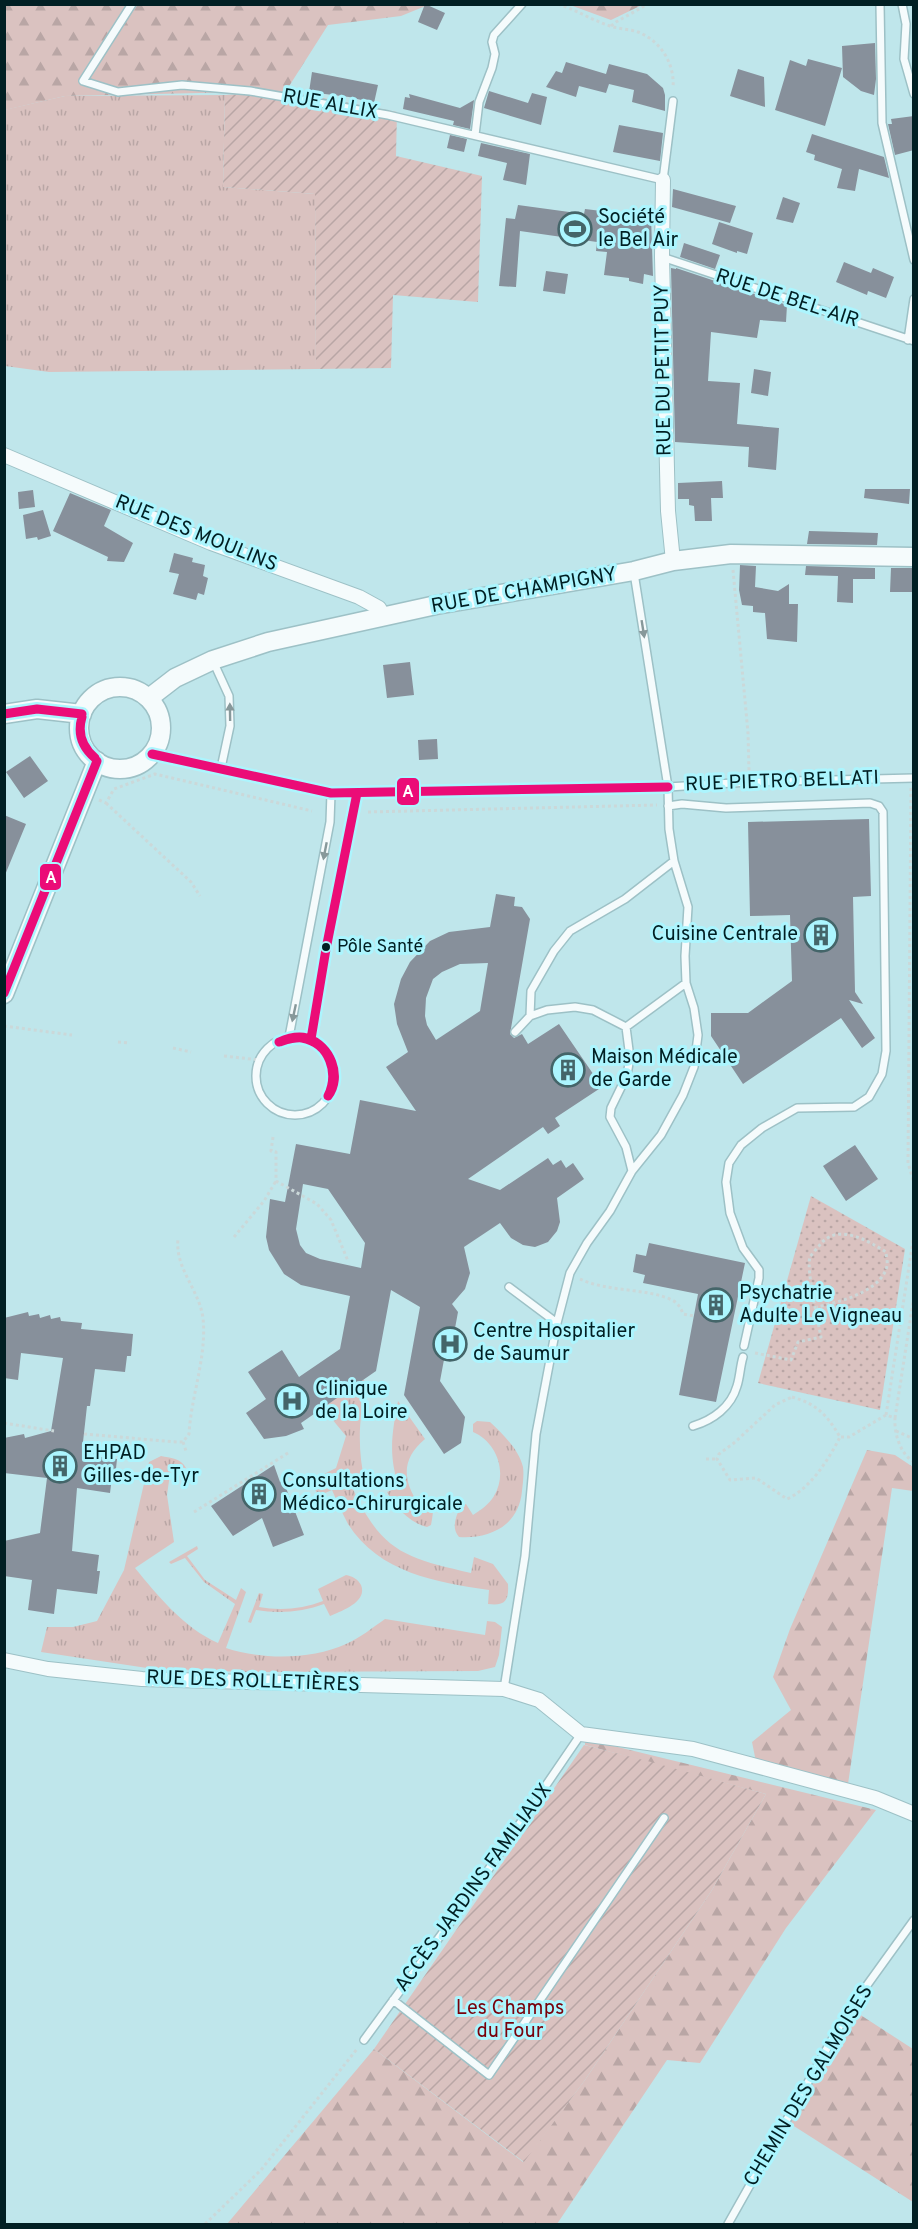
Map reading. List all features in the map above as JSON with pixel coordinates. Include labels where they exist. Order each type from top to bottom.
[{"type":"street","name":"RUE DU PETIT PUY","points":[[663,180],[662,257],[668,511],[673,561]]},
{"type":"street","name":"RUE DES MOULINS","points":[[4,455],[211,543],[359,597],[380,608],[384,617]]},
{"type":"street","name":"RUE DE CHAMPIGNY","points":[[149,698],[175,678],[213,660],[268,642],[494,594],[634,572],[673,561],[731,554],[914,557]]},
{"type":"street","points":[[119,687],[136,689],[149,698],[158,711],[161,725],[159,740],[152,754],[143,762],[132,767],[108,767],[87,752],[81,740],[79,727],[82,714],[90,700],[104,690],[119,687]]},
{"type":"street","points":[[4,714],[36,709],[82,714]]},
{"type":"street","points":[[4,994],[97,761]]},
{"type":"street","name":"RUE DES ROLLETIÈRES","points":[[4,1660],[48,1669],[142,1678],[504,1689]]},
{"type":"street","points":[[504,1689],[540,1700],[581,1734],[693,1749],[875,1798],[914,1814]]},
{"type":"lane","name":"RUE ALLIX","points":[[132,4],[83,81],[118,92],[182,85],[250,91],[388,116],[663,180]]},
{"type":"lane","points":[[475,135],[479,102],[495,54],[492,42],[494,35],[522,4]]},
{"type":"lane","points":[[880,4],[882,123],[914,260]]},
{"type":"lane","points":[[902,4],[906,24],[904,59],[914,94]]},
{"type":"lane","points":[[663,180],[672,103]]},
{"type":"lane","name":"RUE DE BEL-AIR","points":[[662,257],[911,340]]},
{"type":"lane","points":[[911,340],[914,299]]},
{"type":"lane","points":[[504,1689],[525,1556],[536,1434],[557,1323],[570,1273],[587,1243],[610,1211],[632,1171],[661,1135],[683,1095],[694,1067],[698,1035],[694,1008],[686,983],[688,907],[674,861],[668,787],[634,572]]},
{"type":"lane","points":[[213,660],[229,696],[230,726],[221,768]]},
{"type":"lane","name":"RUE PIETRO BELLATI","points":[[152,754],[331,793],[668,787],[749,782],[912,778]]},
{"type":"lane","points":[[289,1037],[330,822],[331,793]]},
{"type":"lane","points":[[311,1039],[357,793]]},
{"type":"lane","points":[[669,806],[726,807],[870,802],[879,806],[882,812],[886,1051],[882,1074],[869,1097],[854,1107],[796,1108],[762,1128],[741,1145],[729,1163],[726,1182],[730,1213],[743,1248],[759,1270],[744,1346]]},
{"type":"lane","points":[[530,1016],[531,991],[554,951],[570,932],[625,899],[674,861]]},
{"type":"lane","points":[[626,1027],[686,983]]},
{"type":"lane","points":[[515,1032],[530,1016],[547,1010],[575,1007],[593,1010],[626,1027]]},
{"type":"lane","points":[[626,1027],[630,1058],[627,1075],[611,1108],[610,1117],[626,1147],[632,1171]]},
{"type":"lane","points":[[289,1037],[311,1039],[331,1058],[334,1084],[328,1097],[320,1106],[308,1113],[297,1115],[283,1113],[264,1099],[256,1077],[260,1060],[265,1051],[276,1042],[289,1037]]},
{"type":"lane","points":[[510,1287],[557,1323]]},
{"type":"lane","points":[[693,1426],[708,1422],[726,1408],[737,1388],[742,1357]]},
{"type":"lane","name":"ACCÈS JARDINS FAMILIAUX","points":[[364,2040],[526,1817],[581,1734]]},
{"type":"lane","points":[[393,2001],[489,2075],[664,1818]]},
{"type":"lane","name":"CHEMIN DES GALMOISES","points":[[728,2224],[848,2013],[914,1920]]},
{"type":"path","points":[[558,4],[610,26],[642,33],[650,38],[668,57],[674,82],[672,103]]},
{"type":"path","points":[[610,26],[648,4]]},
{"type":"path","points":[[731,554],[748,733],[749,782]]},
{"type":"path","points":[[106,803],[114,789],[155,774],[312,811]]},
{"type":"path","points":[[912,778],[908,1163],[914,1183]]},
{"type":"path","points":[[99,800],[106,803],[184,875],[200,896]]},
{"type":"path","points":[[368,812],[637,804],[669,806]]},
{"type":"path","points":[[4,1026],[72,1035]]},
{"type":"path","points":[[118,1042],[130,1043]]},
{"type":"path","points":[[173,1048],[191,1052]]},
{"type":"path","points":[[224,1056],[260,1060]]},
{"type":"path","points":[[234,1237],[264,1201],[276,1181],[276,1152],[271,1151],[273,1137]]},
{"type":"path","points":[[908,1163],[914,1164]]},
{"type":"path","points":[[276,1181],[317,1204],[331,1220],[348,1261]]},
{"type":"path","points":[[777,1358],[791,1360],[798,1342],[820,1337],[817,1307],[812,1289],[810,1258],[822,1240],[838,1233],[856,1236],[886,1252],[887,1265],[881,1280],[856,1297],[817,1307]]},
{"type":"path","points":[[886,1415],[914,1234]]},
{"type":"path","points":[[178,1239],[177,1250],[183,1271],[203,1317],[203,1341],[195,1401],[189,1434],[183,1442]]},
{"type":"path","points":[[570,1273],[583,1281],[666,1297],[674,1300],[681,1307],[683,1314],[694,1316]]},
{"type":"path","points":[[914,1296],[896,1418],[896,1430],[906,1457],[914,1462]]},
{"type":"path","points":[[792,1397],[809,1401],[825,1414],[840,1437],[814,1476],[796,1495],[787,1499],[756,1478],[730,1480],[717,1460],[718,1454],[734,1443],[775,1405],[792,1397]]},
{"type":"path","points":[[840,1437],[849,1437],[886,1415],[896,1418]]},
{"type":"path","points":[[4,1423],[54,1431]]},
{"type":"path","points":[[896,1430],[914,1439]]},
{"type":"path","points":[[84,1434],[183,1442]]},
{"type":"path","points":[[183,1442],[186,1451]]},
{"type":"path","points":[[194,1512],[288,1453]]},
{"type":"path","points":[[706,1460],[717,1460]]},
{"type":"path","points":[[205,2224],[261,2170],[364,2040]]},
{"type":"green space","points":[[4,5],[428,5],[401,16],[328,25],[286,91],[65,96],[5,110]]},
{"type":"green space","points":[[570,5],[642,5],[611,20]]},
{"type":"green space","points":[[286,91],[397,112],[396,156],[482,176],[478,302],[393,295],[391,368],[316,369],[315,194],[223,187],[225,95]]},
{"type":"green space","points":[[225,95],[223,187],[315,194],[316,369],[49,372],[5,366],[4,110],[65,96]]},
{"type":"green space","points":[[811,1196],[905,1249],[880,1410],[758,1383]]},
{"type":"green space","points":[[363,1379],[366,1383],[360,1421],[360,1445],[365,1483],[353,1489],[364,1510],[386,1540],[413,1557],[471,1573],[474,1557],[493,1564],[508,1584],[508,1595],[502,1603],[488,1604],[489,1590],[429,1579],[392,1564],[361,1541],[348,1524],[332,1490],[318,1496],[315,1489],[316,1478],[336,1468],[346,1436],[322,1407]]},
{"type":"green space","points":[[398,1401],[425,1439],[417,1446],[408,1461],[407,1477],[418,1503],[428,1497],[432,1503],[431,1525],[427,1527],[414,1522],[403,1513],[387,1492],[399,1487],[392,1454]]},
{"type":"green space","points":[[477,1421],[490,1422],[514,1448],[523,1467],[522,1491],[515,1513],[501,1528],[482,1535],[459,1537],[455,1526],[460,1507],[466,1504],[473,1515],[479,1511],[494,1496],[500,1478],[498,1459],[494,1451],[488,1443],[473,1432],[473,1424]]},
{"type":"green space","points":[[867,1450],[895,1455],[913,1467],[913,1491],[892,1488],[848,1784],[756,1762],[752,1742],[791,1710],[773,1677],[790,1629]]},
{"type":"green space","points":[[161,1456],[178,1460],[186,1468],[171,1467],[167,1495],[174,1542],[135,1568],[172,1610],[206,1637],[218,1643],[235,1604],[204,1582],[185,1558],[171,1564],[169,1562],[197,1546],[198,1549],[187,1556],[205,1580],[236,1600],[241,1588],[246,1592],[226,1648],[255,1655],[286,1657],[318,1653],[346,1644],[385,1619],[485,1635],[487,1621],[495,1622],[502,1627],[499,1655],[495,1667],[478,1671],[244,1672],[147,1668],[41,1652],[47,1627],[73,1627],[97,1621],[124,1570],[149,1462]]},
{"type":"green space","points":[[346,1575],[353,1577],[361,1585],[361,1596],[352,1605],[330,1616],[324,1604],[291,1612],[256,1610],[251,1623],[248,1622],[259,1593],[263,1594],[259,1607],[283,1609],[308,1606],[323,1601],[318,1589]]},
{"type":"green space","points":[[585,1739],[876,1810],[786,1928],[700,2063],[667,2060],[557,2224],[227,2224],[374,2049],[523,2162],[585,2080],[712,1890],[766,1794],[585,1745]]},
{"type":"green space","name":"Les Champs du Four","points":[[584,1745],[766,1794],[712,1890],[585,2080],[524,2162],[374,2049]]},
{"type":"green space","points":[[859,2014],[913,2049],[913,2202],[786,2121]]},
{"type":"building","points":[[425,4],[445,13],[437,30],[418,22]]},
{"type":"building","points":[[875,43],[874,95],[861,91],[843,77],[842,46]]},
{"type":"building","points":[[808,59],[842,68],[825,126],[775,110],[790,60],[806,66]]},
{"type":"building","points":[[566,62],[606,74],[609,64],[647,74],[663,88],[665,111],[632,102],[634,90],[609,84],[606,93],[579,86],[576,97],[546,87],[556,71],[562,73]]},
{"type":"building","points":[[738,69],[764,77],[765,107],[730,96]]},
{"type":"building","points":[[312,72],[378,85],[374,103],[309,92]]},
{"type":"building","points":[[489,91],[528,103],[532,93],[547,97],[541,125],[484,108]]},
{"type":"building","points":[[409,94],[460,108],[474,100],[470,129],[453,125],[454,121],[403,109],[405,97],[410,98]]},
{"type":"building","points":[[914,116],[914,150],[895,155],[888,124],[892,124],[891,119]]},
{"type":"building","points":[[619,125],[663,133],[660,161],[613,152]]},
{"type":"building","points":[[812,134],[884,157],[889,178],[859,169],[855,191],[837,188],[842,169],[814,160],[815,155],[806,152]]},
{"type":"building","points":[[450,135],[467,139],[464,152],[447,148]]},
{"type":"building","points":[[481,143],[530,154],[526,185],[503,180],[507,163],[478,156]]},
{"type":"building","points":[[673,189],[736,206],[730,223],[672,207]]},
{"type":"building","points":[[783,197],[800,203],[793,223],[776,219]]},
{"type":"building","points":[[518,205],[584,214],[585,209],[651,217],[653,276],[644,274],[643,284],[629,281],[629,278],[604,275],[607,252],[596,251],[597,242],[520,231],[516,287],[499,286],[506,218],[515,219]]},
{"type":"building","points":[[719,222],[753,233],[747,254],[712,244]]},
{"type":"building","points":[[684,243],[720,255],[715,269],[680,257]]},
{"type":"building","points":[[844,262],[871,273],[873,268],[894,277],[886,298],[868,291],[867,295],[836,282]]},
{"type":"building","points":[[671,268],[787,305],[786,322],[760,320],[757,338],[711,332],[708,381],[740,383],[737,424],[779,428],[776,470],[748,467],[749,447],[675,442]]},
{"type":"building","points":[[546,271],[568,274],[565,294],[543,291]]},
{"type":"building","points":[[754,369],[771,372],[768,396],[751,393]]},
{"type":"building","points":[[722,481],[723,498],[711,498],[712,521],[695,521],[694,506],[689,505],[689,499],[678,499],[678,483]]},
{"type":"building","points":[[865,489],[910,489],[909,504],[864,498]]},
{"type":"building","points":[[33,490],[35,507],[19,509],[18,492]]},
{"type":"building","points":[[70,493],[111,510],[104,526],[133,543],[124,562],[107,561],[108,557],[53,531]]},
{"type":"building","points":[[43,510],[51,536],[38,540],[37,537],[26,539],[23,515]]},
{"type":"building","points":[[809,531],[878,533],[877,545],[807,544]]},
{"type":"building","points":[[174,553],[193,558],[192,562],[205,565],[203,576],[208,578],[204,595],[198,593],[196,600],[173,594],[179,574],[169,572]]},
{"type":"building","points":[[740,565],[756,566],[755,587],[778,591],[789,584],[789,604],[798,604],[797,642],[767,639],[765,613],[753,612],[753,606],[742,605],[739,590]]},
{"type":"building","points":[[806,566],[875,568],[875,579],[853,579],[853,603],[837,602],[838,576],[805,575]]},
{"type":"building","points":[[891,568],[914,568],[914,592],[890,592]]},
{"type":"building","points":[[410,662],[414,695],[387,698],[383,665]]},
{"type":"building","points":[[437,739],[438,759],[419,760],[418,740]]},
{"type":"building","points":[[30,756],[48,781],[24,798],[6,772]]},
{"type":"building","points":[[4,815],[26,824],[5,875],[4,875]]},
{"type":"building","points":[[869,819],[871,896],[853,897],[855,992],[863,1004],[849,1000],[875,1038],[862,1048],[841,1018],[743,1084],[711,1036],[711,1013],[748,1013],[792,981],[790,915],[750,916],[748,822]]},
{"type":"building","points":[[496,894],[515,897],[514,906],[522,907],[530,919],[510,1034],[514,1038],[522,1034],[528,1044],[559,1024],[602,1087],[555,1118],[560,1126],[548,1134],[543,1127],[468,1179],[500,1190],[548,1158],[553,1165],[561,1160],[566,1168],[573,1163],[584,1179],[557,1198],[560,1222],[557,1231],[548,1242],[535,1247],[523,1245],[511,1238],[500,1223],[464,1247],[470,1273],[465,1289],[452,1304],[458,1312],[451,1350],[446,1349],[440,1381],[465,1417],[461,1443],[444,1454],[404,1395],[420,1307],[391,1290],[376,1371],[301,1423],[304,1429],[286,1436],[264,1439],[246,1413],[266,1399],[248,1372],[282,1350],[299,1377],[340,1349],[350,1296],[301,1285],[284,1274],[269,1250],[266,1237],[270,1199],[285,1202],[296,1144],[350,1154],[360,1100],[416,1111],[386,1067],[408,1052],[397,1024],[394,1004],[401,979],[410,962],[430,941],[449,932],[490,927]],"holes":[[[488,963],[480,1011],[436,1040],[427,1025],[425,1016],[426,998],[433,979],[460,964]],[[303,1184],[328,1189],[365,1243],[361,1268],[320,1259],[306,1253],[300,1245],[296,1229]]]},
{"type":"building","points":[[855,1145],[878,1179],[846,1201],[823,1166]]},
{"type":"building","name":"Psychatrie Adulte Le Vigneau","points":[[649,1243],[745,1263],[716,1402],[679,1395],[698,1294],[643,1283],[645,1275],[633,1272],[636,1254],[646,1256]]},
{"type":"building","name":"EHPAD Gilles-de-Tyr","points":[[28,1312],[29,1316],[39,1314],[40,1318],[50,1315],[51,1319],[60,1317],[61,1321],[82,1323],[81,1329],[133,1334],[131,1356],[127,1356],[125,1372],[95,1369],[90,1406],[87,1406],[82,1451],[100,1453],[100,1457],[117,1459],[115,1478],[112,1477],[110,1493],[77,1488],[72,1551],[99,1555],[97,1571],[100,1571],[97,1594],[57,1589],[54,1614],[28,1610],[32,1580],[4,1576],[4,1541],[40,1533],[47,1478],[4,1473],[4,1438],[24,1434],[25,1438],[51,1431],[63,1358],[21,1353],[18,1380],[4,1378],[4,1318]]},
{"type":"building","name":"Consultations Médico-Chirurgicale","points":[[274,1465],[280,1482],[283,1480],[304,1535],[273,1547],[262,1518],[233,1536],[211,1506]]},
{"type":"transit line","name":"A","points":[[4,714],[37,709],[82,714]]},
{"type":"transit line","name":"A","points":[[82,717],[80,735],[95,758]]},
{"type":"transit line","name":"A","points":[[152,754],[331,793],[668,787]]},
{"type":"transit line","name":"A","points":[[4,993],[97,761]]},
{"type":"transit line","name":"A","points":[[311,1039],[357,793]]},
{"type":"transit line","name":"A","points":[[279,1042],[293,1037],[303,1037],[322,1047],[328,1054],[334,1071],[332,1088],[328,1096]]},
{"type":"transit line","name":"A","points":[[279,1042],[302,1038],[312,1041],[325,1052],[330,1060],[333,1078],[328,1096]]},
{"type":"place","name":"Société le Bel Air","points":[[575,229]]},
{"type":"place","name":"Cuisine Centrale","points":[[821,935]]},
{"type":"place","name":"Pôle Santé","points":[[326,947]]},
{"type":"place","name":"Maison Médicale de Garde","points":[[568,1070]]},
{"type":"place","name":"Psychatrie Adulte Le Vigneau","points":[[716,1305]]},
{"type":"place","name":"Centre Hospitalier de Saumur","points":[[450,1344]]},
{"type":"place","name":"Clinique de la Loire","points":[[292,1401]]},
{"type":"place","name":"EHPAD Gilles-de-Tyr","points":[[60,1466]]},
{"type":"place","name":"Consultations Médico-Chirurgicale","points":[[259,1494]]}]
